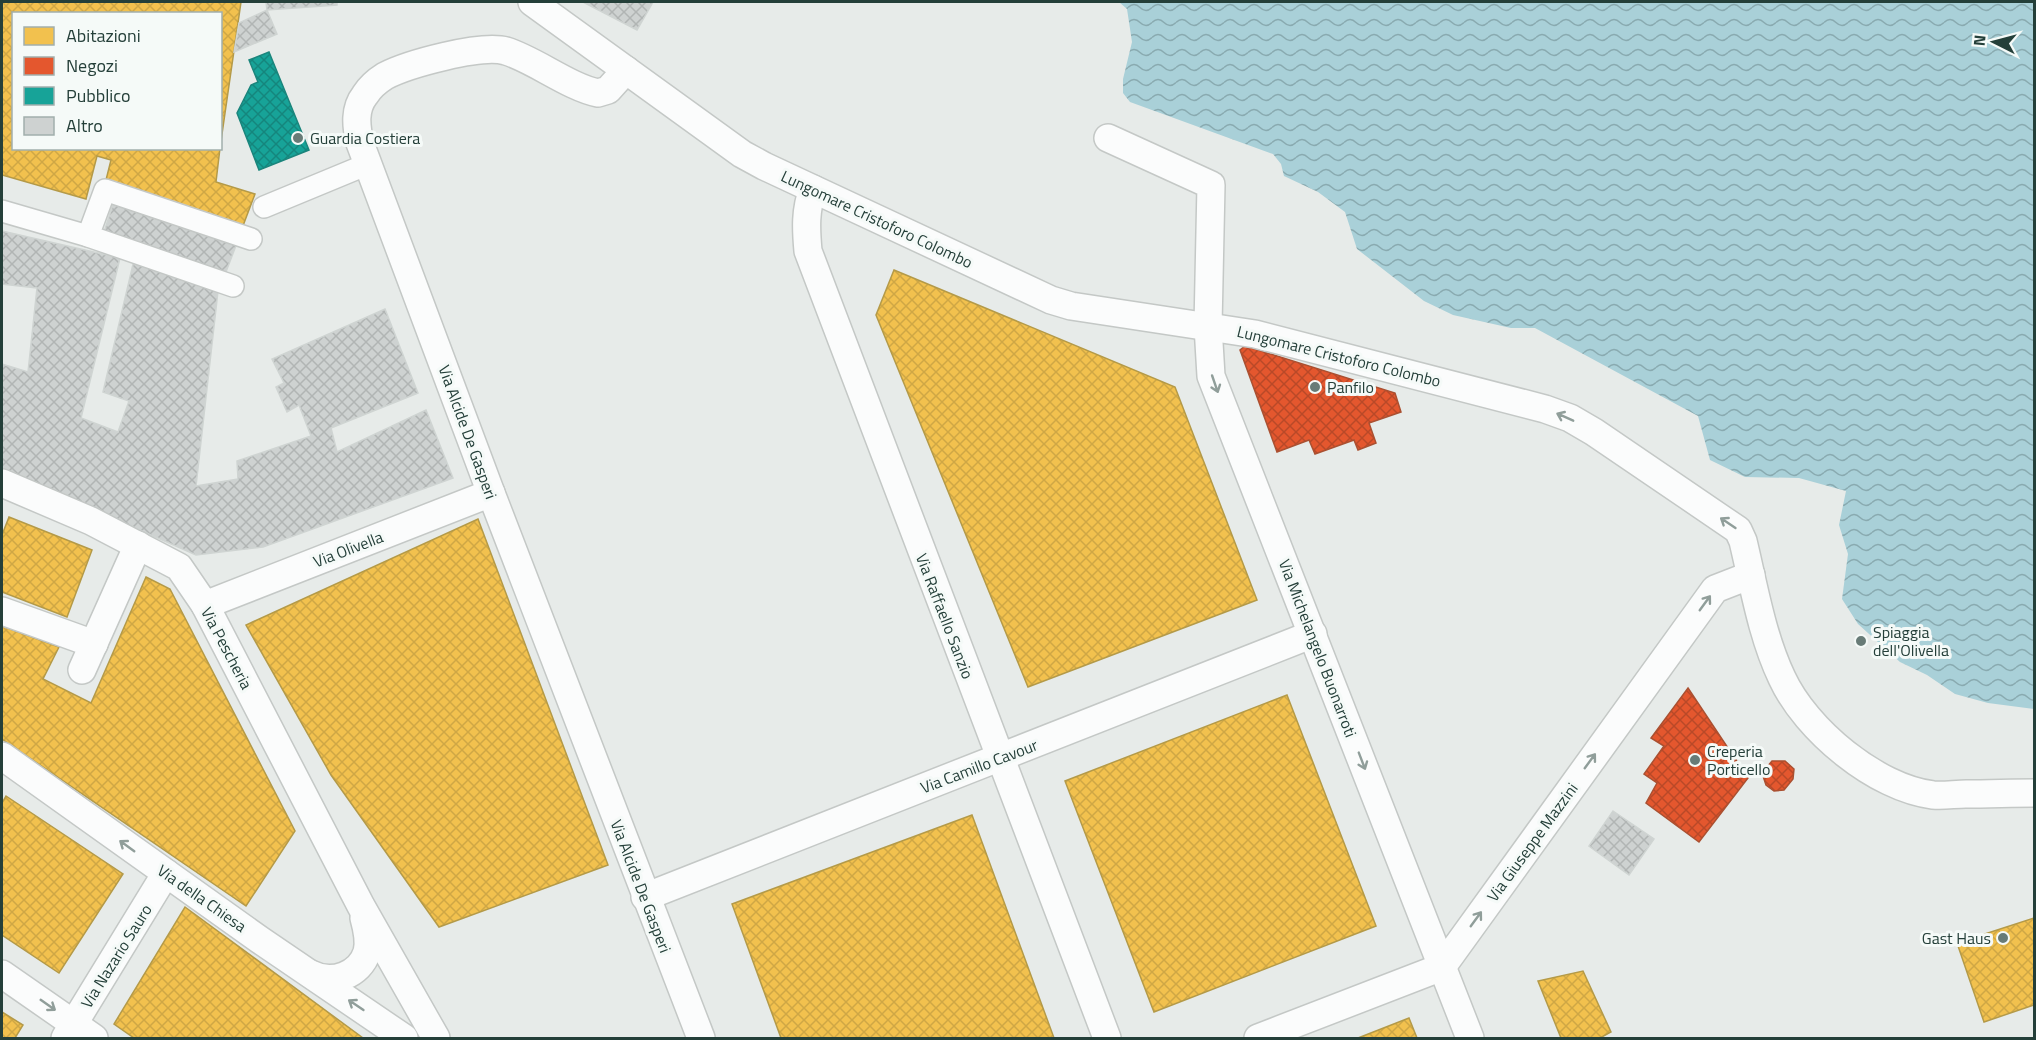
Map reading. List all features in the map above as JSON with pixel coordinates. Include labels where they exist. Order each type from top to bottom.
[{"type":"street","name":"Lungomare Cristoforo Colombo","points":[[532,2],[742,154],[1051,300],[1071,306],[1255,333],[1545,409],[1570,418],[1738,530],[1743,541],[1768,642],[1782,680],[1804,713],[1839,749],[1872,772],[1902,786],[1933,795],[2034,793]]},
{"type":"street","name":"Via Alcide De Gasperi","points":[[626,70],[608,90],[598,93],[505,51],[474,49],[430,60],[387,75],[374,84],[363,96],[357,111],[358,135],[491,493],[701,1038]]},
{"type":"street","name":"Via Michelangelo Buonarroti","points":[[1108,138],[1211,185],[1208,326],[1211,376],[1470,1038]]},
{"type":"street","points":[[264,207],[368,164]]},
{"type":"street","name":"Via Raffaello Sanzio","points":[[813,189],[807,205],[808,251],[1107,1038]]},
{"type":"street","points":[[88,236],[105,190],[251,239]]},
{"type":"street","points":[[2,211],[88,236],[233,286]]},
{"type":"street","name":"Via Pescheria","points":[[2,483],[92,521],[178,567],[205,605],[360,906]]},
{"type":"street","name":"Via Olivella","points":[[205,605],[491,493]]},
{"type":"street","points":[[82,670],[138,546]]},
{"type":"street","name":"Via Giuseppe Mazzini","points":[[1442,967],[1715,589],[1751,575]]},
{"type":"street","points":[[2,611],[94,644]]},
{"type":"street","name":"Via Camillo Cavour","points":[[645,897],[1313,634]]},
{"type":"street","name":"Via della Chiesa","points":[[2,756],[404,1038]]},
{"type":"street","name":"Via Nazario Sauro","points":[[78,1033],[166,873]]},
{"type":"street","points":[[304,969],[315,976],[328,979],[340,978],[351,973],[361,964],[366,954],[368,941],[360,906]]},
{"type":"street","points":[[360,906],[436,1038]]},
{"type":"street","points":[[1258,1038],[1442,967]]},
{"type":"street","points":[[2,974],[78,1033]]},
{"type":"water","points":[[1119,2],[2034,2],[2034,709],[1988,703],[1955,694],[1927,675],[1900,662],[1858,624],[1842,599],[1848,554],[1839,525],[1846,491],[1799,478],[1745,477],[1710,460],[1698,416],[1535,328],[1511,328],[1453,315],[1424,301],[1357,249],[1345,212],[1318,192],[1284,176],[1281,164],[1273,154],[1130,102],[1123,93],[1123,79],[1132,42],[1127,9]]},
{"type":"building: Abitazioni","points":[[2,2],[241,2],[222,134],[222,12],[12,12],[12,150],[220,150],[216,182],[255,194],[241,231],[105,184],[111,160],[97,156],[86,199],[2,175]]},
{"type":"building: Abitazioni","points":[[894,270],[1175,387],[1257,600],[1028,687],[876,315]]},
{"type":"building: Abitazioni","points":[[9,517],[92,550],[67,617],[2,592],[2,535]]},
{"type":"building: Abitazioni","points":[[478,519],[608,865],[439,927],[331,775],[246,625]]},
{"type":"building: Abitazioni","points":[[146,577],[170,589],[295,831],[246,906],[2,739],[2,626],[59,647],[43,679],[91,703]]},
{"type":"building: Abitazioni","points":[[1287,695],[1376,926],[1154,1012],[1065,781]]},
{"type":"building: Abitazioni","points":[[6,796],[123,874],[59,973],[2,935],[2,803]]},
{"type":"building: Abitazioni","points":[[972,815],[1054,1038],[781,1038],[732,904]]},
{"type":"building: Abitazioni","points":[[185,907],[363,1038],[134,1038],[114,1024]]},
{"type":"building: Abitazioni","points":[[2034,918],[2034,1005],[1984,1022],[1957,943]]},
{"type":"building: Abitazioni","points":[[1583,971],[1611,1032],[1600,1038],[1561,1038],[1538,981]]},
{"type":"building: Abitazioni","points":[[2,1012],[23,1025],[15,1038],[2,1038]]},
{"type":"building: Abitazioni","points":[[1409,1018],[1417,1038],[1358,1038]]},
{"type":"building: Negozi","points":[[1245,346],[1395,393],[1401,412],[1369,423],[1376,443],[1358,450],[1354,440],[1315,454],[1309,440],[1277,452],[1240,350]]},
{"type":"building: Negozi","name":"Creperia Porticello","points":[[1688,688],[1748,778],[1699,842],[1646,803],[1657,783],[1644,774],[1664,746],[1651,738]]},
{"type":"building: Negozi","points":[[1772,761],[1785,761],[1794,769],[1793,779],[1784,790],[1774,791],[1766,785],[1762,773]]},
{"type":"building: Pubblico","points":[[269,52],[309,150],[259,170],[237,113],[251,85],[258,82],[249,60]]},
{"type":"building: Altro","points":[[266,2],[337,2],[337,5],[267,10]]},
{"type":"building: Altro","points":[[583,2],[653,2],[637,30]]},
{"type":"building: Altro","points":[[267,10],[277,34],[234,52],[239,23]]},
{"type":"building: Altro","points":[[114,201],[237,243],[224,277],[103,235]]},
{"type":"building: Altro","points":[[2,231],[120,258],[81,418],[118,432],[129,401],[103,392],[134,260],[218,291],[196,486],[238,479],[237,461],[311,436],[299,405],[287,412],[276,387],[284,383],[272,359],[385,309],[418,393],[331,428],[337,452],[426,410],[453,478],[263,547],[196,555],[2,469],[2,364],[28,372],[37,288],[2,284]]},
{"type":"building: Altro","points":[[1613,811],[1654,839],[1629,875],[1589,846]]},
{"type":"place","name":"Guardia Costiera","points":[[298,138]]},
{"type":"place","name":"Panfilo","points":[[1315,387]]},
{"type":"place","name":"Spiaggia dell'Olivella","points":[[1861,641]]},
{"type":"place","name":"Creperia Porticello","points":[[1695,760]]},
{"type":"place","name":"Gast Haus","points":[[2003,938]]}]
